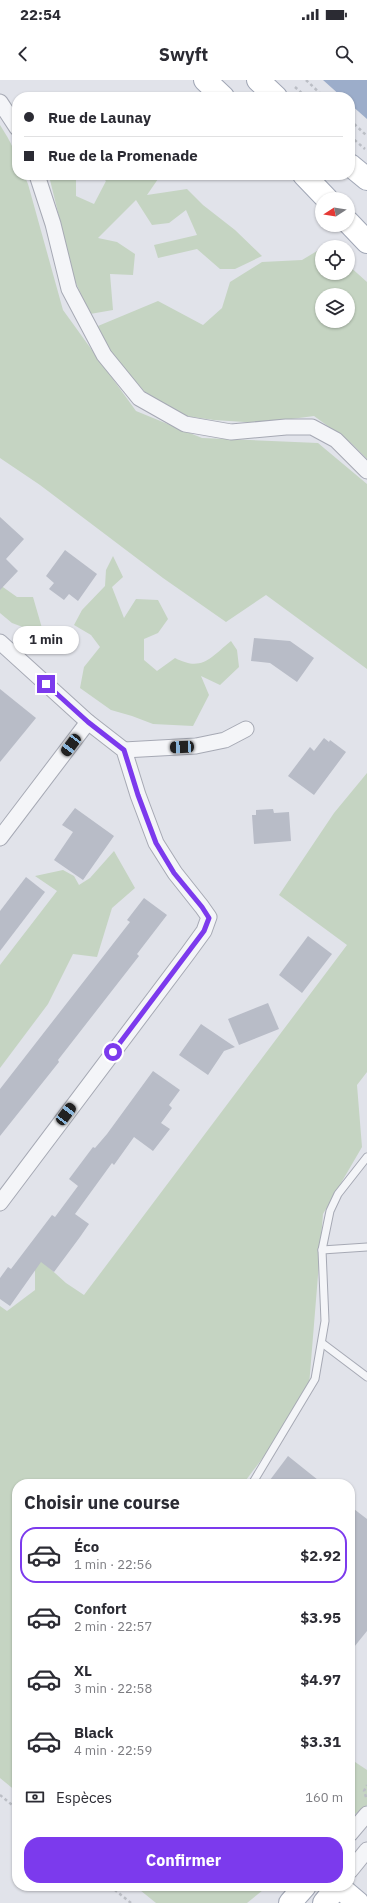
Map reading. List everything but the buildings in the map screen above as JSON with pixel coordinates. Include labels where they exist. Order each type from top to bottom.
[{"type":"main road","points":[[205,80],[218,92]]},
{"type":"main road","points":[[258,80],[284,91]]},
{"type":"main road","points":[[355,169],[367,179]]},
{"type":"main road","points":[[309,180],[320,192]]},
{"type":"main road","points":[[355,229],[367,242]]},
{"type":"main road","points":[[290,1903],[301,1891]]},
{"type":"main road","points":[[324,1903],[334,1891]]},
{"type":"main road","points":[[344,1891],[358,1903]]},
{"type":"street","points":[[0,102],[12,120]]},
{"type":"street","points":[[38,180],[53,224],[69,289],[104,356],[139,398],[185,424],[231,432],[286,427],[312,427],[336,440],[367,470]]},
{"type":"street","points":[[0,642],[88,722],[124,750],[138,795],[156,843],[174,873],[202,907],[209,918],[204,931],[192,948],[0,1203]]},
{"type":"street","points":[[0,838],[88,722]]},
{"type":"street","points":[[124,750],[196,746],[225,740],[246,729]]},
{"type":"street","points":[[355,1828],[367,1814]]},
{"type":"street","points":[[355,1865],[367,1850]]},
{"type":"lane","points":[[255,1479],[315,1379],[325,1321],[322,1250],[330,1211],[338,1194],[367,1157]]},
{"type":"lane","points":[[322,1250],[367,1248]]},
{"type":"lane","points":[[322,1343],[367,1377]]},
{"type":"path","points":[[306,80],[319,92]]},
{"type":"path","points":[[355,125],[367,136]]},
{"type":"path","points":[[355,140],[367,151]]},
{"type":"path","points":[[367,1785],[364,1791],[367,1802]]},
{"type":"path","points":[[0,1795],[12,1805]]},
{"type":"path","points":[[116,1891],[131,1903]]},
{"type":"green space","points":[[0,125],[12,146],[12,180],[26,180],[28,184],[63,310],[136,411],[202,438],[318,443],[367,484],[367,669],[266,595],[226,622],[163,578],[40,485],[0,458]]},
{"type":"green space","points":[[50,180],[76,180],[76,196],[94,204],[106,181],[105,180],[157,180],[147,195],[187,189],[203,205],[235,230],[262,256],[235,269],[220,269],[197,249],[158,258],[154,245],[197,235],[186,210],[169,223],[152,225],[136,200],[98,238],[117,242],[135,254],[133,275],[110,274],[113,310],[90,314],[75,281]]},
{"type":"green space","points":[[315,252],[315,280],[355,280],[355,271],[367,282],[367,459],[351,443],[314,416],[261,423],[214,420],[185,416],[145,392],[111,354],[98,326],[158,301],[203,325],[222,308],[230,282],[262,262],[302,260]]},
{"type":"green space","points":[[113,556],[123,577],[112,587],[124,618],[136,599],[158,600],[168,619],[158,633],[144,639],[144,660],[157,671],[175,658],[192,664],[205,661],[211,658],[231,641],[237,650],[239,667],[220,685],[201,676],[209,695],[193,726],[153,724],[111,710],[80,688],[84,667],[100,647],[91,635],[74,625],[82,610],[105,586],[106,570]]},
{"type":"green space","points":[[0,585],[17,597],[33,597],[44,635],[12,623],[0,613]]},
{"type":"green space","points":[[367,773],[367,1072],[357,1085],[362,1147],[323,1214],[308,1398],[247,1479],[12,1479],[12,1788],[0,1778],[0,1306],[7,1311],[35,1290],[35,1255],[66,1283],[84,1295],[347,945],[279,895],[334,813]]},
{"type":"green space","points":[[114,851],[135,888],[112,908],[97,957],[73,954],[48,1004],[0,1068],[0,965],[57,891],[35,876],[63,870],[74,876],[79,885],[90,878]]},
{"type":"green space","points":[[355,1762],[367,1770],[367,1805],[355,1814]]},
{"type":"green space","points":[[141,1891],[262,1891],[247,1903],[156,1903]]},
{"type":"water","points":[[323,80],[367,80],[367,119],[355,108],[355,92],[336,92]]},
{"type":"route","points":[[46,684],[88,722],[124,750],[138,795],[156,843],[174,873],[202,907],[209,918],[204,931],[113,1052]]}]
